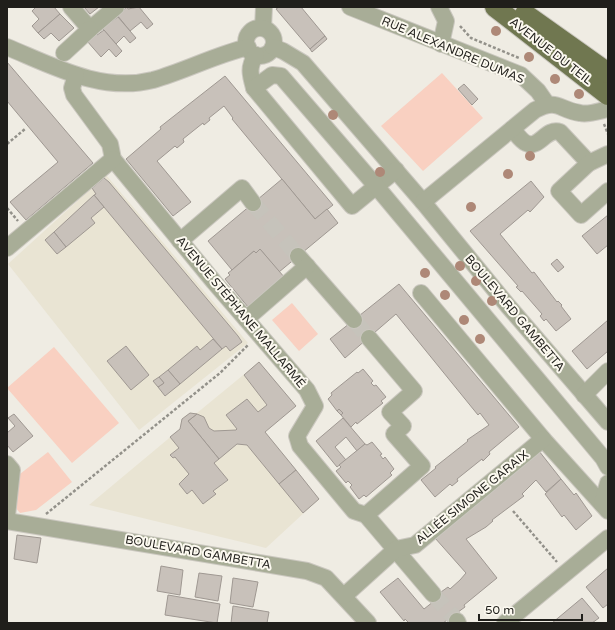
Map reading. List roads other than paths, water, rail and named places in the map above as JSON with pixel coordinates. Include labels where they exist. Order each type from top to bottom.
[{"type":"main road","name":"AVENUE DU TEIL","points":[[494,7],[608,94]]},
{"type":"main road","name":"AVENUE DU TEIL","points":[[517,8],[608,73]]},
{"type":"street","points":[[71,7],[90,29]]},
{"type":"street","points":[[64,52],[116,7]]},
{"type":"street","points":[[263,28],[264,7]]},
{"type":"street","name":"RUE ALEXANDRE DUMAS","points":[[350,7],[521,75],[538,91],[547,104]]},
{"type":"street","points":[[439,7],[446,21],[442,44]]},
{"type":"street","points":[[7,47],[76,75],[100,82],[126,84],[166,76],[218,55],[252,51],[266,54],[273,47],[274,42],[271,33],[263,28],[251,31],[247,39],[252,51],[249,71],[254,88],[352,206],[396,170]]},
{"type":"street","name":"BOULEVARD GAMBETTA","points":[[273,47],[303,63],[396,170],[508,306],[608,422]]},
{"type":"street","name":"AVENUE STÉPHANE MALLARMÉ","points":[[76,75],[72,88],[74,95],[110,144],[113,159],[180,241],[307,390],[315,406],[296,436],[300,446],[354,510],[366,515],[434,594]]},
{"type":"street","points":[[254,88],[272,75],[281,76],[376,186],[603,458],[608,467]]},
{"type":"street","points":[[423,202],[534,110],[547,104],[554,104],[579,113],[588,114],[608,109]]},
{"type":"street","points":[[512,129],[525,143],[530,144],[536,143],[549,132],[555,130],[560,132],[589,164]]},
{"type":"street","points":[[608,154],[589,164],[559,191],[581,216],[608,192]]},
{"type":"street","points":[[7,248],[113,159]]},
{"type":"street","points":[[180,241],[242,188],[253,202]]},
{"type":"street","points":[[246,319],[303,261],[354,320]]},
{"type":"street","points":[[421,293],[543,438],[605,508]]},
{"type":"street","points":[[366,515],[422,466],[394,434],[403,426],[390,412],[414,391],[369,338]]},
{"type":"street","points":[[584,395],[608,371]]},
{"type":"street","name":"ALLÉE SIMONE GARAIX","points":[[344,596],[396,549],[415,545],[543,438]]},
{"type":"street","points":[[7,464],[12,470],[7,516]]},
{"type":"street","points":[[605,508],[608,483]]},
{"type":"street","name":"BOULEVARD GAMBETTA","points":[[7,521],[307,571],[326,578],[368,623]]},
{"type":"street","points":[[505,623],[608,538]]},
{"type":"tunnel","points":[[253,203],[298,256]]},
{"type":"tunnel","points":[[354,320],[369,338]]},
{"type":"tunnel","points":[[433,594],[457,621]]}]
